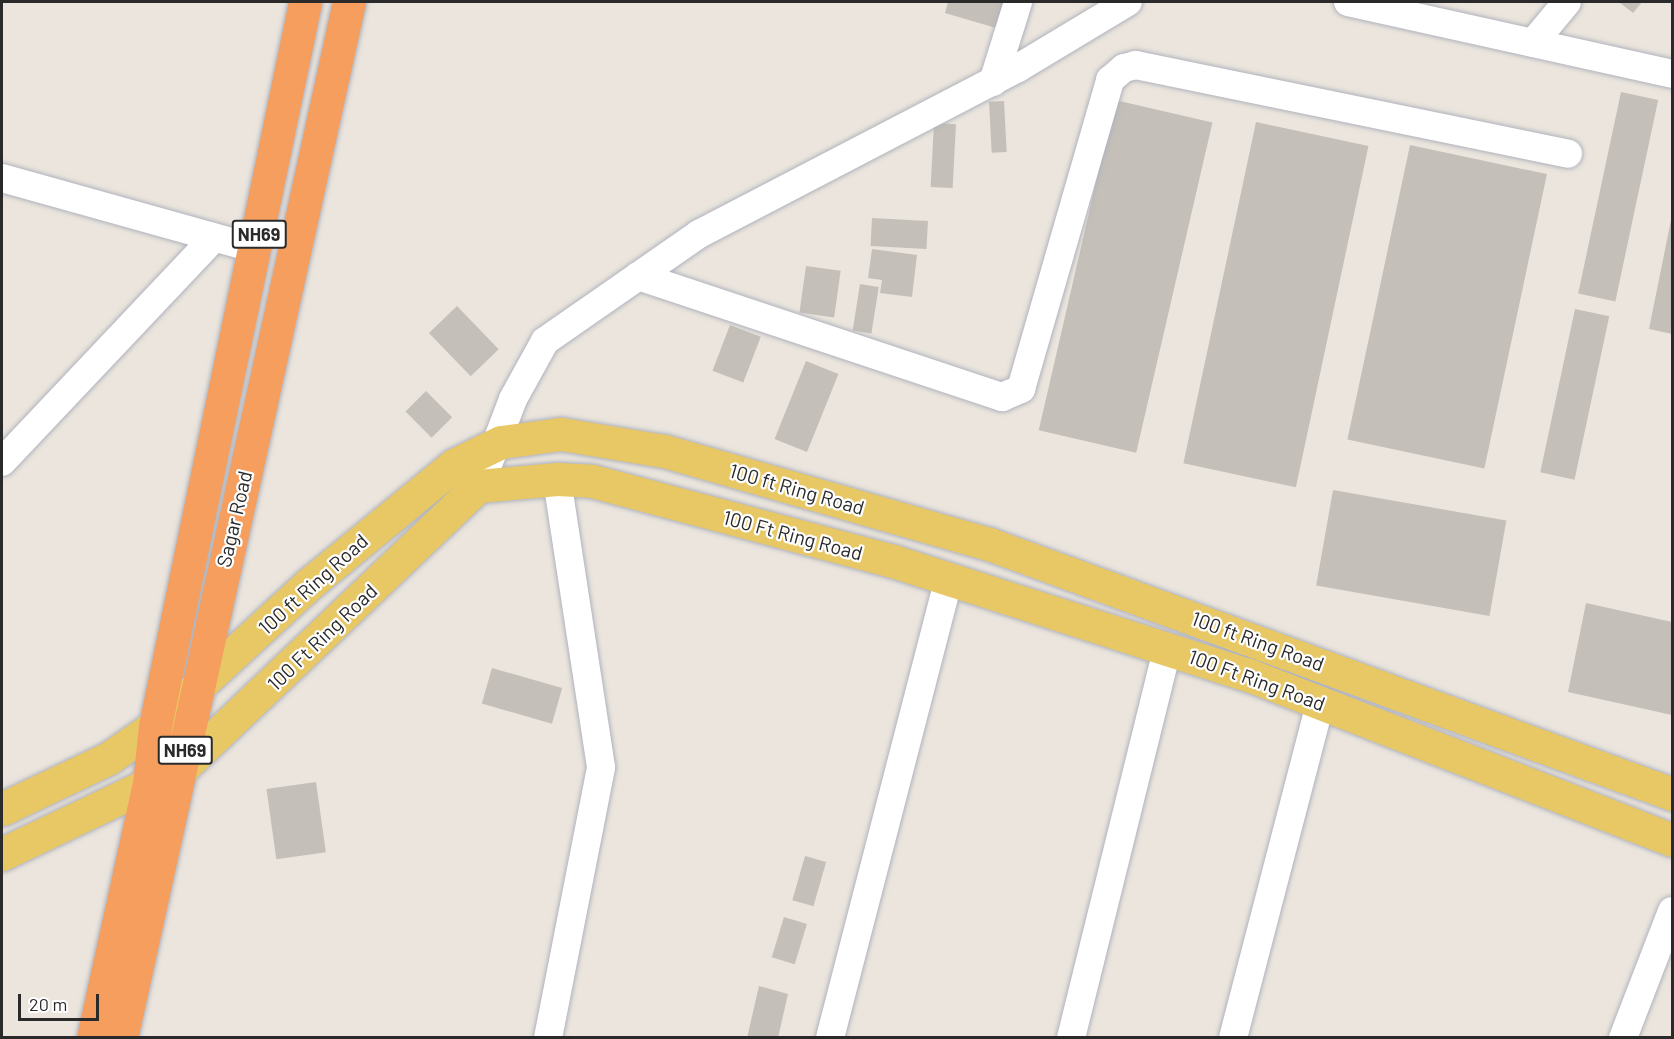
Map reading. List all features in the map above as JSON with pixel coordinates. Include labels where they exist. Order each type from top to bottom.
[{"type":"highway","name":"Sagar Road","points":[[93,1038],[149,784],[155,726],[256,249],[305,2]]},
{"type":"highway","name":"Sagar Road","points":[[122,1038],[182,768],[193,695],[349,2]]},
{"type":"main road","name":"100 ft Ring Road","points":[[2,809],[101,762],[155,726],[193,695],[309,584],[412,496],[454,465],[496,444],[561,434],[664,452],[989,544],[1672,794]]},
{"type":"main road","name":"100 Ft Ring Road","points":[[2,854],[182,768],[478,486],[557,479],[592,481],[949,579],[1167,649],[1320,703],[1672,840]]},
{"type":"street","points":[[993,82],[1018,2]]},
{"type":"street","points":[[478,486],[545,341],[699,234],[993,82],[1128,2]]},
{"type":"street","points":[[1533,43],[1567,2]]},
{"type":"street","points":[[1361,3],[1533,43],[1669,69]]},
{"type":"street","points":[[638,276],[1002,397],[1021,388],[1110,80],[1125,68],[1136,65],[1568,153]]},
{"type":"street","points":[[2,178],[256,249]]},
{"type":"street","points":[[2,462],[214,238]]},
{"type":"street","points":[[548,1038],[601,767],[557,479]]},
{"type":"street","points":[[830,1038],[949,579]]},
{"type":"street","points":[[1071,1038],[1167,649]]},
{"type":"street","points":[[1233,1038],[1320,703]]},
{"type":"street","points":[[1623,1038],[1672,911]]},
{"type":"building","points":[[948,2],[1005,2],[996,28],[945,13]]},
{"type":"building","points":[[1619,2],[1642,2],[1633,13]]},
{"type":"building","points":[[1621,92],[1658,100],[1615,301],[1578,293]]},
{"type":"building","points":[[1115,100],[1212,122],[1136,453],[1039,430]]},
{"type":"building","points":[[1004,101],[1007,152],[992,153],[989,102]]},
{"type":"building","points":[[1256,122],[1368,146],[1296,487],[1183,463]]},
{"type":"building","points":[[934,123],[956,124],[953,188],[931,187]]},
{"type":"building","points":[[1410,145],[1547,174],[1484,469],[1347,439]]},
{"type":"building","points":[[872,218],[928,221],[926,249],[871,246]]},
{"type":"building","points":[[1672,220],[1672,334],[1649,329]]},
{"type":"building","points":[[872,249],[917,255],[912,297],[880,293],[882,280],[868,278]]},
{"type":"building","points":[[806,266],[841,271],[834,317],[799,313]]},
{"type":"building","points":[[860,284],[879,287],[871,333],[853,330]]},
{"type":"building","points":[[457,306],[499,349],[471,376],[429,333]]},
{"type":"building","points":[[1575,309],[1609,316],[1575,480],[1540,472]]},
{"type":"building","points":[[730,325],[761,337],[743,383],[712,371]]},
{"type":"building","points":[[806,361],[838,374],[807,452],[775,439]]},
{"type":"building","points":[[426,391],[452,417],[432,438],[405,412]]},
{"type":"building","points":[[1333,490],[1506,521],[1489,616],[1316,586]]},
{"type":"building","points":[[1586,603],[1672,622],[1672,715],[1568,692]]},
{"type":"building","points":[[492,668],[562,688],[552,724],[482,704]]},
{"type":"building","points":[[316,782],[326,852],[276,859],[266,789]]},
{"type":"building","points":[[805,856],[826,862],[813,906],[792,900]]},
{"type":"building","points":[[784,917],[807,924],[795,964],[772,957]]},
{"type":"building","points":[[759,986],[788,994],[778,1038],[747,1038]]}]
